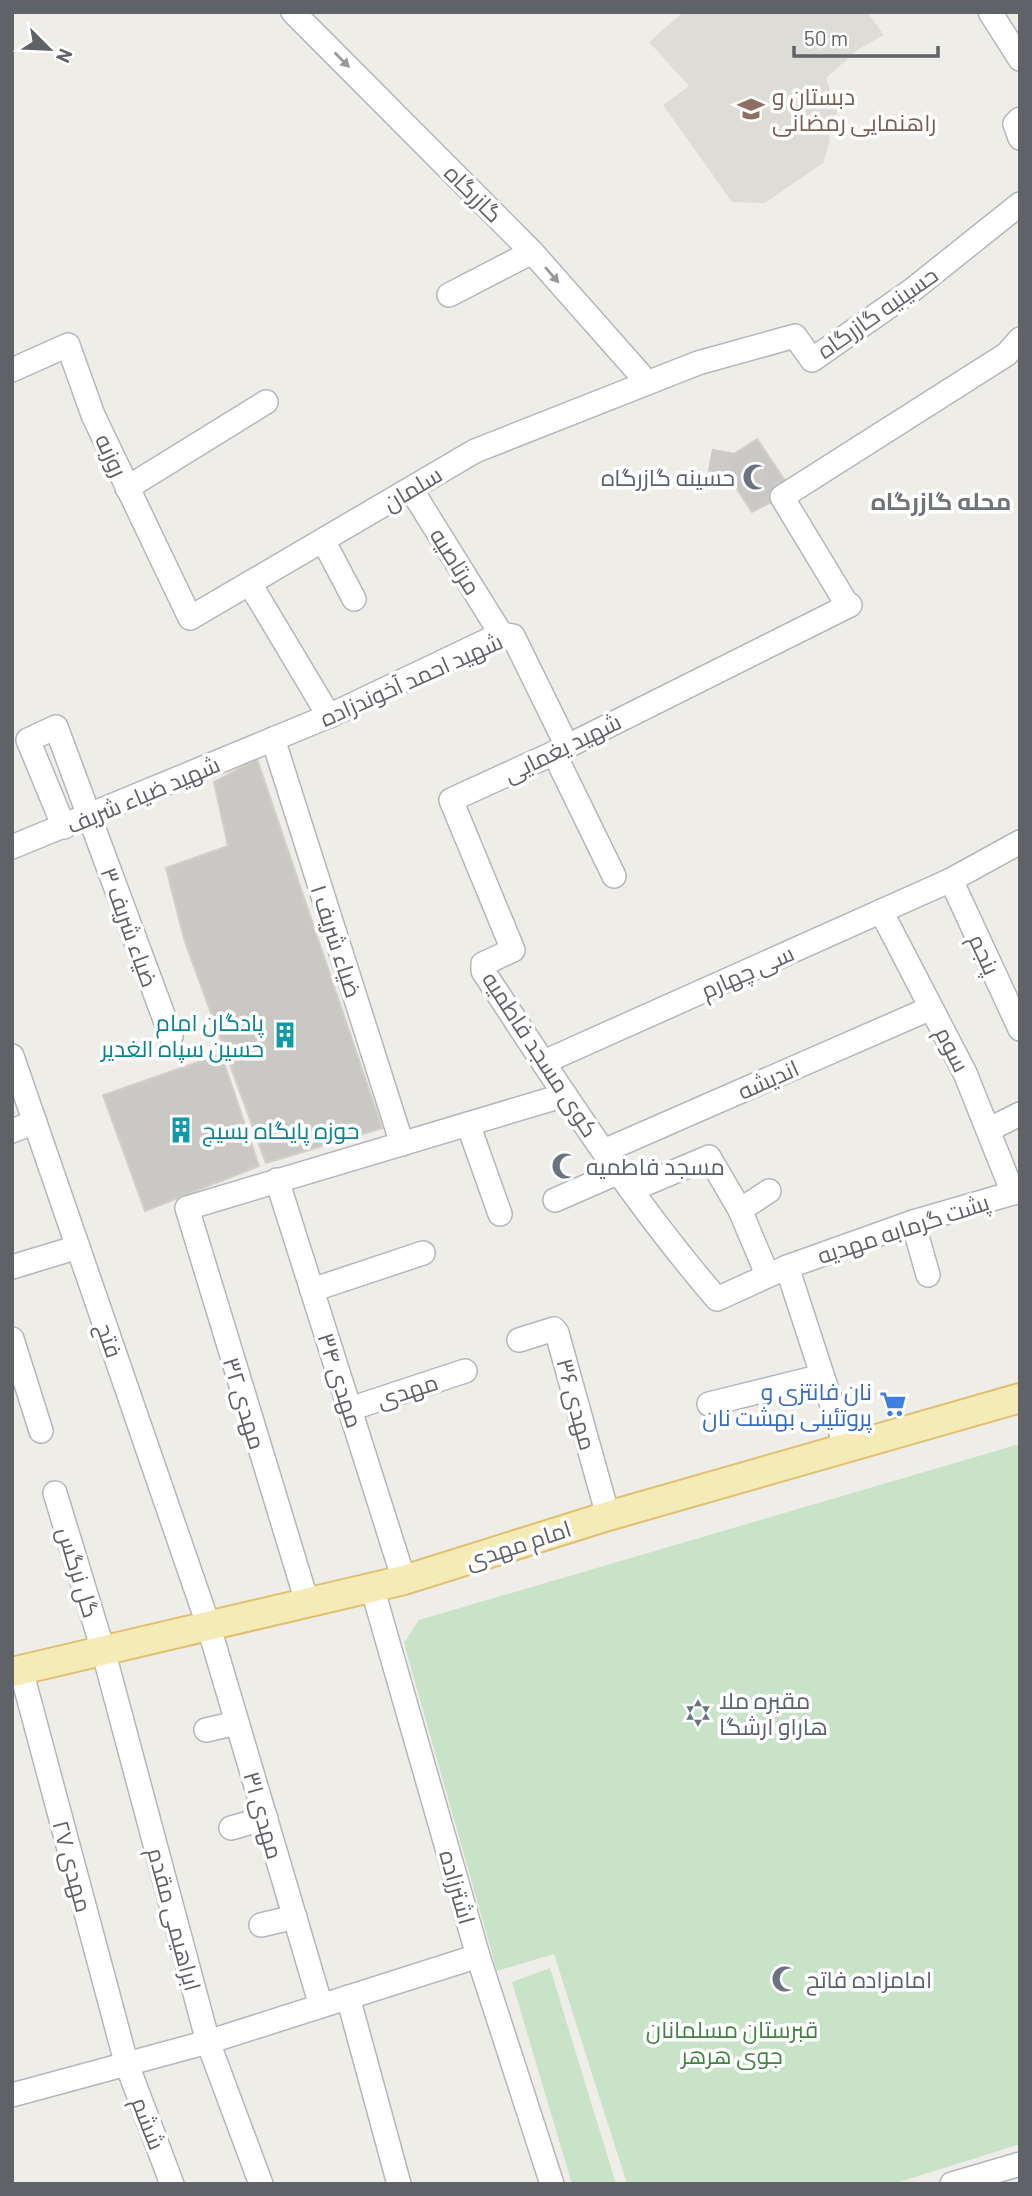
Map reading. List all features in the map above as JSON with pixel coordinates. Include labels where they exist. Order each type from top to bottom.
[{"type":"main road","name":"امام مهدی","points":[[16,1671],[404,1580],[608,1516],[1020,1398]]},
{"type":"street","name":"گازرگاه","points":[[293,12],[532,252],[647,382]]},
{"type":"street","points":[[990,12],[1020,59]]},
{"type":"street","points":[[1020,119],[1015,124],[1020,138]]},
{"type":"street","name":"حسینیه گازرگاه","points":[[647,382],[698,363],[795,337],[812,360],[911,291],[1020,204]]},
{"type":"street","points":[[449,295],[532,252]]},
{"type":"street","name":"روزبه","points":[[12,370],[68,345],[93,415],[190,618]]},
{"type":"street","name":"شهید یغمایی","points":[[483,964],[513,950],[451,800],[849,606],[782,496],[1016,354]]},
{"type":"street","name":"سلمان","points":[[190,618],[475,451],[647,382]]},
{"type":"street","points":[[128,488],[266,401]]},
{"type":"street","name":"مرتاصیه","points":[[411,489],[501,634]]},
{"type":"street","points":[[323,540],[354,599]]},
{"type":"street","points":[[250,583],[328,716]]},
{"type":"street","name":"شهید احمد آخوندزاده","points":[[273,739],[328,716],[501,634],[513,636],[560,749]]},
{"type":"street","name":"ضیاء شریف ۳","points":[[64,827],[28,740],[56,727],[171,1037]]},
{"type":"street","name":"شهید ضیاء شریف","points":[[12,847],[90,817],[273,739]]},
{"type":"street","name":"ضیاء شریف ۱","points":[[273,739],[402,1144]]},
{"type":"street","points":[[560,749],[614,876]]},
{"type":"street","name":"سی چهارم","points":[[544,1062],[951,880],[1020,842]]},
{"type":"street","name":"پنجم","points":[[951,880],[1020,1029]]},
{"type":"street","name":"سوم","points":[[881,911],[965,1073],[1016,1192]]},
{"type":"street","name":"کوی مسجد فاطمیه","points":[[483,964],[483,971],[604,1151],[717,1299],[777,1270]]},
{"type":"street","name":"اندیشه","points":[[604,1151],[931,1008]]},
{"type":"street","name":"فتح","points":[[12,1056],[208,1624]]},
{"type":"street","points":[[277,1180],[565,1095]]},
{"type":"street","points":[[988,1129],[1020,1114]]},
{"type":"street","points":[[12,1130],[35,1122]]},
{"type":"street","points":[[468,1124],[499,1214]]},
{"type":"street","points":[[555,1200],[706,1156],[712,1159],[777,1270],[822,1376],[846,1448]]},
{"type":"street","name":"مهدی ۳۲","points":[[277,1180],[189,1206],[186,1211],[307,1602]]},
{"type":"street","name":"مهدی ۳۴","points":[[277,1180],[404,1580]]},
{"type":"street","points":[[740,1210],[769,1191]]},
{"type":"street","name":"پشت گرمابه مهدیه","points":[[777,1270],[913,1222],[1016,1192]]},
{"type":"street","points":[[913,1222],[928,1275]]},
{"type":"street","points":[[12,1267],[78,1247]]},
{"type":"street","points":[[312,1290],[423,1253]]},
{"type":"street","name":"مهدی ۳۶","points":[[519,1340],[554,1329],[557,1333],[608,1516]]},
{"type":"street","points":[[12,1339],[41,1431]]},
{"type":"street","name":"مهدی","points":[[350,1409],[465,1371]]},
{"type":"street","points":[[709,1404],[822,1376]]},
{"type":"street","name":"گل نرگس","points":[[55,1493],[103,1650]]},
{"type":"street","name":"اشترزاده","points":[[372,1587],[478,1956],[552,2184]]},
{"type":"street","name":"مهدی ۳۱","points":[[208,1624],[321,2006]]},
{"type":"street","name":"ابراهیمی مقدم","points":[[103,1650],[208,2042],[261,2184]]},
{"type":"street","name":"مهدی ۲۷","points":[[16,1671],[126,2062]]},
{"type":"street","points":[[206,1730],[237,1723]]},
{"type":"street","points":[[231,1828],[266,1818]]},
{"type":"street","points":[[261,1925],[295,1917]]},
{"type":"street","points":[[12,2095],[208,2042],[478,1956]]},
{"type":"street","points":[[348,1997],[399,2184]]},
{"type":"street","name":"ششم","points":[[126,2062],[172,2184]]},
{"type":"street","points":[[952,2184],[1020,2164]]},
{"type":"shaded area","name":"دبستان و راهنمایی رمضانی","points":[[683,12],[867,12],[884,35],[859,49],[826,78],[838,112],[827,124],[830,141],[823,163],[765,203],[732,202],[663,105],[689,86],[649,42]]},
{"type":"green space","name":"قبرستان مسلمانان جوی هرهر","points":[[1020,1444],[1020,2144],[893,2184],[627,2184],[554,1954],[497,1971],[404,1643],[419,1620]]},
{"type":"green space","points":[[550,1968],[616,2184],[572,2184],[512,1982]]},
{"type":"building","name":"حسینه گازرگاه","points":[[757,439],[792,491],[752,512],[720,463]]},
{"type":"building","name":"پادگان امام حسین سپاه الغدیر","points":[[257,759],[382,1128],[266,1163],[185,942],[166,868],[228,846],[214,782]]},
{"type":"building","name":"حوزه پایگاه بسیج","points":[[221,1054],[259,1166],[145,1211],[103,1095]]},
{"type":"tunnel","points":[[710,460],[731,464],[782,497]]},
{"type":"place","name":"دبستان و راهنمایی رمضانی","points":[[751,109]]},
{"type":"place","name":"حسینه گازرگاه","points":[[756,477]]},
{"type":"place","name":"پادگان امام حسین سپاه الغدیر","points":[[285,1035]]},
{"type":"place","name":"حوزه پایگاه بسیج","points":[[181,1130]]},
{"type":"place","name":"مسجد فاطمیه","points":[[565,1166]]},
{"type":"place","name":"نان فانتزی و پروتئینی بهشت نان","points":[[893,1404]]},
{"type":"place","name":"مقبره ملا هاراو ارشگا","points":[[698,1713]]},
{"type":"place","name":"امامزاده فاتح","points":[[785,1979]]},
{"type":"district","name":"محله گازرگاه","points":[[941,500]]}]
